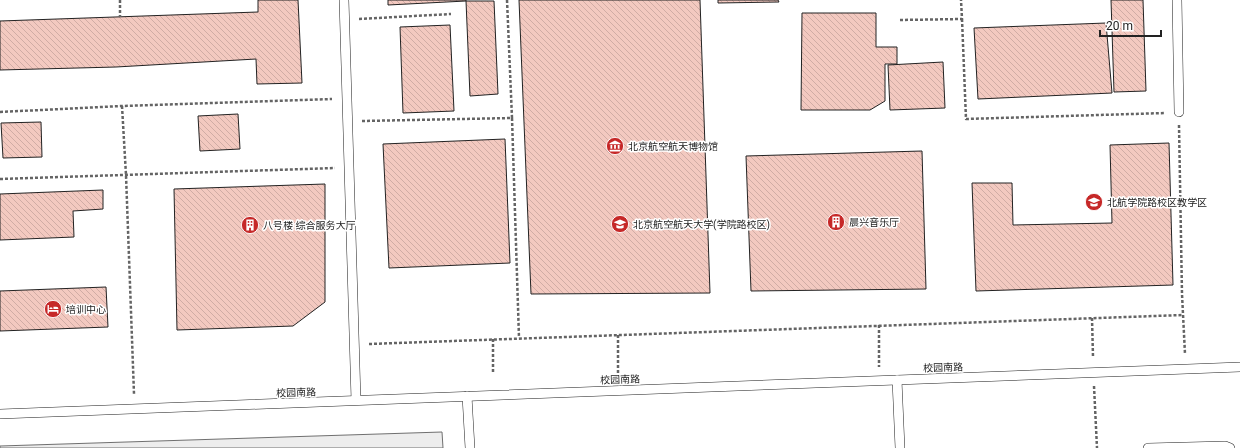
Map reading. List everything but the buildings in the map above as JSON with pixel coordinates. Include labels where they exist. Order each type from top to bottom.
[{"type":"lane","points":[[344,0],[356,400]]},
{"type":"lane","points":[[1177,0],[1179,112]]},
{"type":"lane","name":"校园南路","points":[[0,414],[1240,367]]},
{"type":"lane","points":[[897,380],[900,448]]},
{"type":"lane","points":[[468,396],[470,448]]},
{"type":"lane","points":[[1148,448],[1225,446],[1230,448]]},
{"type":"path","points":[[120,0],[120,17]]},
{"type":"path","points":[[507,0],[519,338]]},
{"type":"path","points":[[961,0],[966,119],[1179,112],[1183,315],[1186,369]]},
{"type":"path","points":[[344,20],[451,14]]},
{"type":"path","points":[[900,20],[962,19]]},
{"type":"path","points":[[0,112],[122,106],[347,99]]},
{"type":"path","points":[[122,106],[135,409]]},
{"type":"path","points":[[348,121],[512,118]]},
{"type":"path","points":[[0,180],[349,167]]},
{"type":"path","points":[[355,344],[1183,315]]},
{"type":"path","points":[[880,325],[880,381]]},
{"type":"path","points":[[618,335],[618,390]]},
{"type":"path","points":[[493,339],[493,374]]},
{"type":"shaded area","points":[[442,432],[443,448],[0,448],[0,446]]},
{"type":"place","name":"北京航空航天博物馆","points":[[615,146]]},
{"type":"place","name":"北航学院路校区教学区","points":[[1094,202]]},
{"type":"place","name":"晨兴音乐厅","points":[[836,222]]},
{"type":"place","name":"北京航空航天大学(学院路校区)","points":[[620,224]]},
{"type":"place","name":"八号楼 综合服务大厅","points":[[250,225]]},
{"type":"place","name":"培训中心","points":[[53,309]]}]
